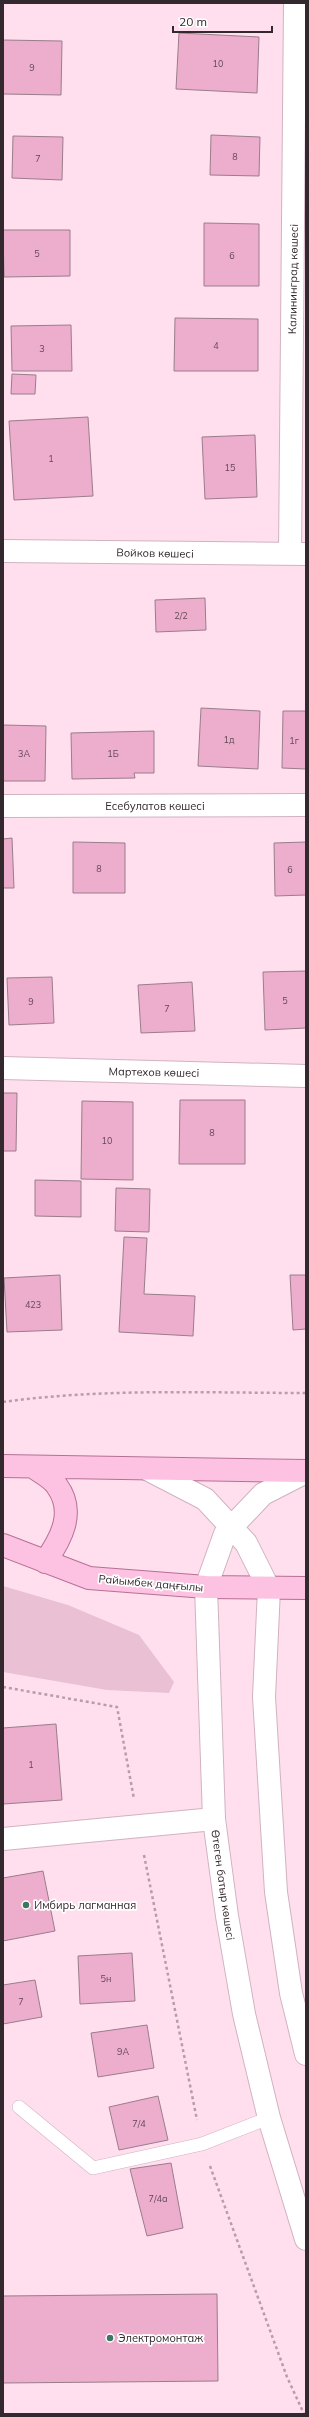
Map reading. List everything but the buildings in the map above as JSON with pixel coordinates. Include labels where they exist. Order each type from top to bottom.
[{"type":"main road","points":[[3,1466],[306,1471]]},
{"type":"main road","points":[[33,1466],[56,1485],[66,1502],[66,1522],[58,1544],[45,1562]]},
{"type":"main road","name":"Райымбек даңғылы","points":[[3,1545],[89,1578],[206,1587],[269,1589],[306,1588]]},
{"type":"street","name":"Калининград көшесі","points":[[295,3],[298,554]]},
{"type":"street","name":"Войков көшесі","points":[[3,551],[298,554]]},
{"type":"street","name":"Есебулатов көшесі","points":[[3,806],[306,805]]},
{"type":"street","name":"Мартехов көшесі","points":[[3,1068],[306,1076]]},
{"type":"street","points":[[147,1469],[205,1499],[246,1544],[269,1589],[264,1697],[276,1892],[292,1993],[306,2054]]},
{"type":"street","name":"Өтеген батыр көшесі","points":[[306,1471],[263,1494],[231,1527],[225,1534],[206,1587],[214,1819],[227,1916],[244,2014],[269,2118],[306,2239]]},
{"type":"street","points":[[3,1838],[214,1819]]},
{"type":"lane","points":[[19,2107],[93,2168],[202,2144],[269,2118]]},
{"type":"path","points":[[3,1402],[32,1398],[119,1394],[306,1393]]},
{"type":"path","points":[[3,1687],[117,1707],[202,2144],[287,2377],[304,2414]]},
{"type":"shaded area","points":[[3,1586],[68,1605],[139,1635],[174,1682],[169,1693],[107,1690],[3,1672]]},
{"type":"place","name":"Имбирь лагманная","points":[[26,1905]]},
{"type":"place","name":"Электромонтаж","points":[[110,2338]]}]
